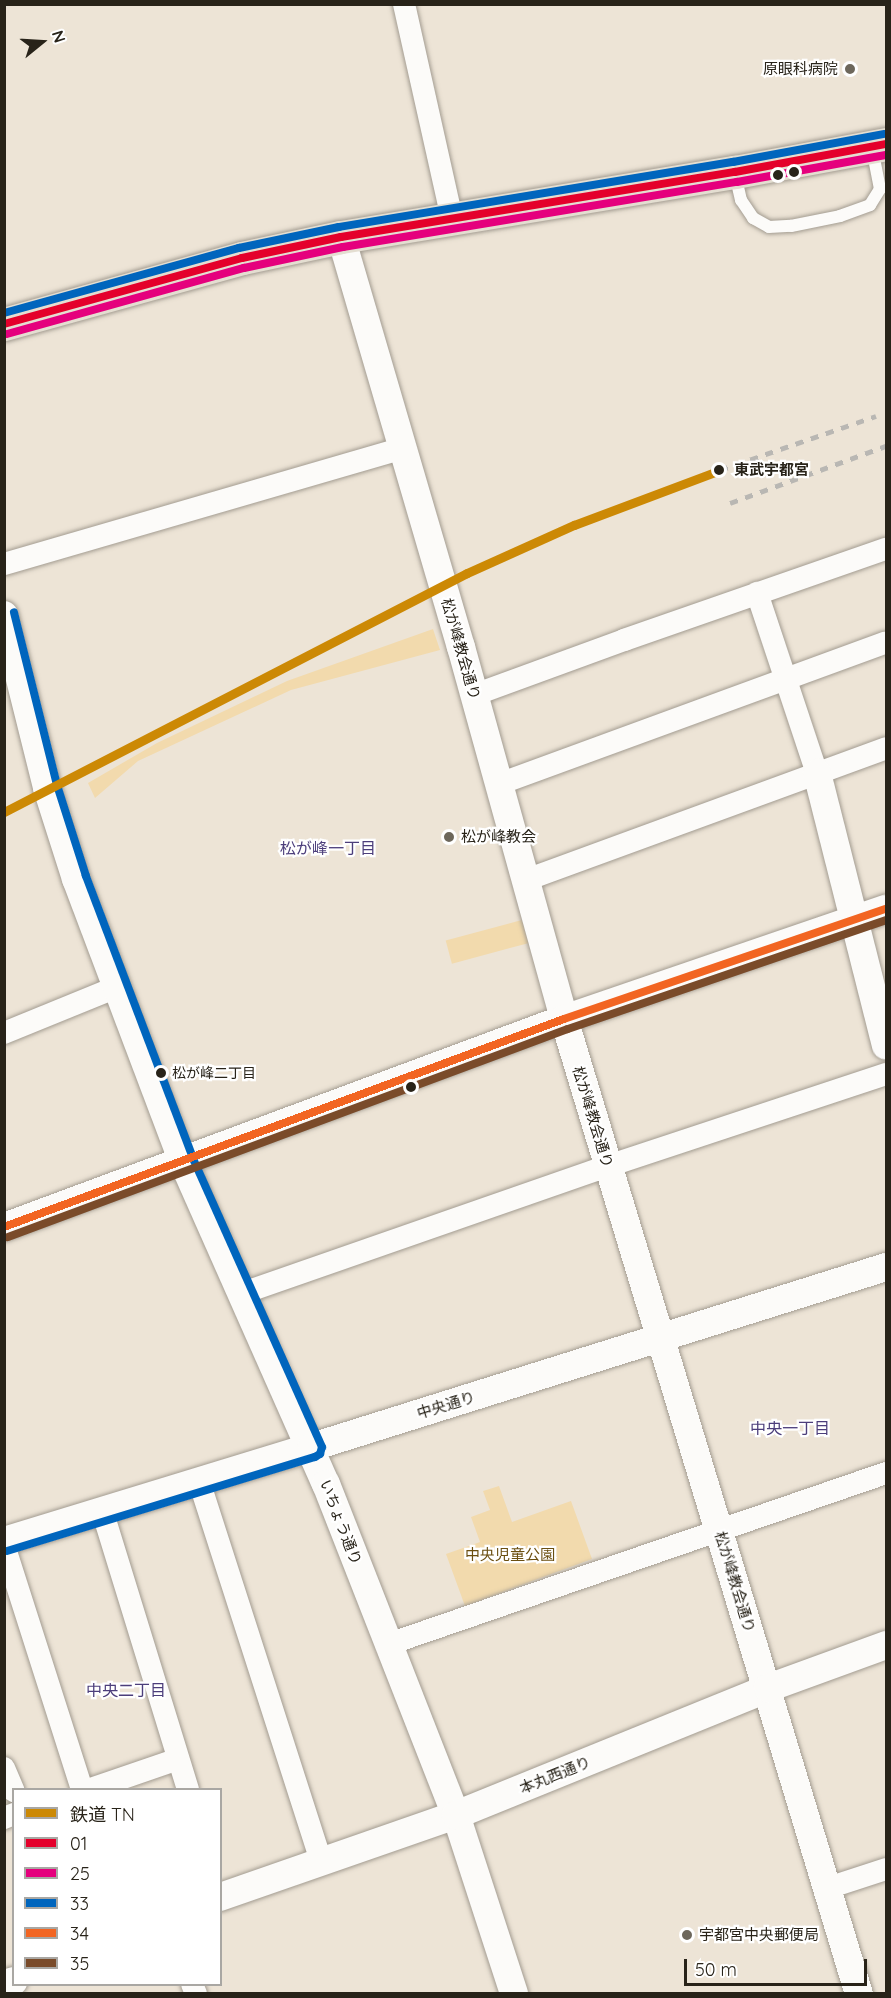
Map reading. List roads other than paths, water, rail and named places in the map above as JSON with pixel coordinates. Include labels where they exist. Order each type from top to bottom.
[{"type":"highway","points":[[4,324],[203,268],[341,237],[879,146]]},
{"type":"street","points":[[404,4],[452,218]]},
{"type":"street","name":"松が峰教会通り","points":[[341,237],[474,695],[564,1019],[658,1338],[768,1688],[859,1994]]},
{"type":"street","points":[[4,564],[403,448]]},
{"type":"street","points":[[474,695],[886,549]]},
{"type":"street","points":[[757,593],[817,773],[886,1045]]},
{"type":"street","name":"いちょう通り","points":[[4,615],[59,828],[117,987],[183,1162],[312,1448],[456,1815],[514,1994]]},
{"type":"street","points":[[499,784],[786,676],[886,642]]},
{"type":"street","points":[[526,880],[886,748]]},
{"type":"street","points":[[4,1227],[564,1019],[886,909]]},
{"type":"street","points":[[4,1033],[117,987]]},
{"type":"street","points":[[243,1293],[608,1166],[886,1074]]},
{"type":"street","name":"中央通り","points":[[4,1543],[102,1510],[312,1448],[886,1267]]},
{"type":"street","points":[[389,1644],[886,1473]]},
{"type":"street","points":[[199,1481],[321,1862]]},
{"type":"street","points":[[102,1510],[187,1788]]},
{"type":"street","points":[[4,1543],[81,1788]]},
{"type":"street","name":"本丸西通り","points":[[222,1891],[321,1862],[456,1815],[768,1688],[886,1645]]},
{"type":"street","points":[[94,1788],[178,1759]]},
{"type":"street","points":[[4,1768],[13,1788]]},
{"type":"street","points":[[828,1888],[886,1869]]},
{"type":"lane","points":[[735,172],[741,200],[753,218],[769,227],[791,226],[840,216],[870,205],[880,189],[879,146]]},
{"type":"railway","points":[[720,470],[876,416]]},
{"type":"railway","points":[[730,503],[886,446]]},
{"type":"rail line","name":"TN","points":[[4,812],[467,573],[574,525],[720,470]]},
{"type":"place","name":"原眼科病院","points":[[850,69]]},
{"type":"place","name":"東武宇都宮","points":[[719,470]]},
{"type":"place","name":"松が峰教会","points":[[449,837]]},
{"type":"place","name":"松が峰二丁目","points":[[161,1073]]},
{"type":"place","name":"宇都宮中央郵便局","points":[[687,1935]]},
{"type":"district","name":"松が峰一丁目","points":[[328,848]]},
{"type":"district","name":"中央一丁目","points":[[790,1428]]},
{"type":"district","name":"中央二丁目","points":[[126,1690]]},
{"type":"park label","name":"中央児童公園","points":[[510,1555]]}]
